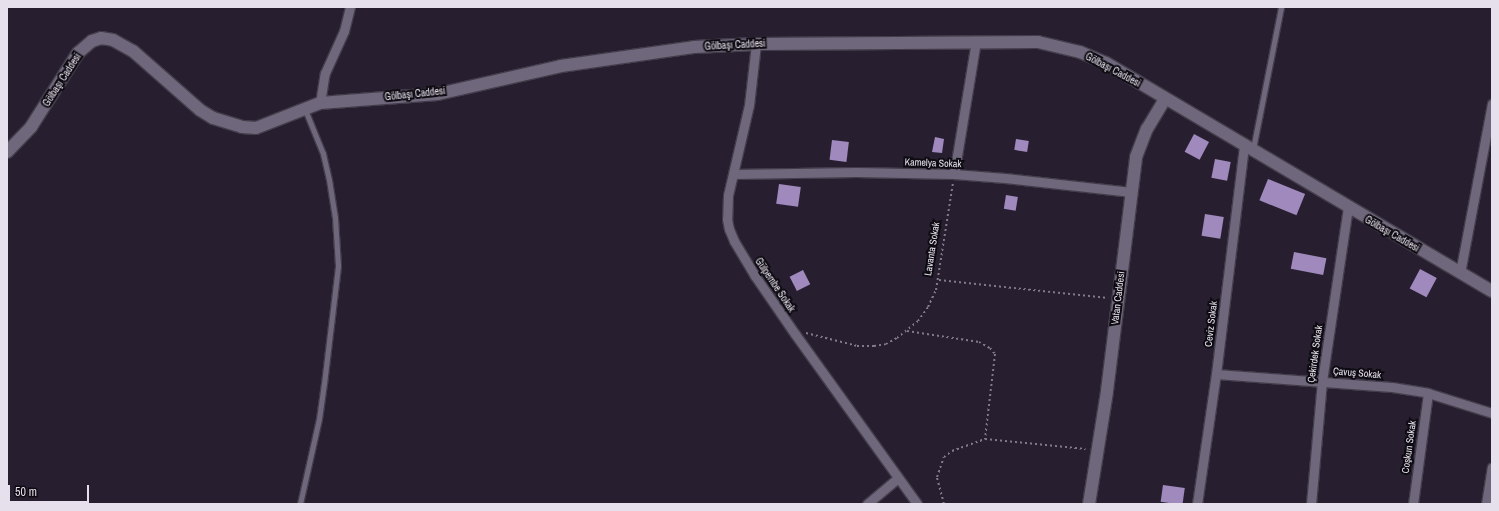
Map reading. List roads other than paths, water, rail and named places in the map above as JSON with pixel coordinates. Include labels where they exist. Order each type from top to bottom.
[{"type":"street","points":[[320,103],[325,73],[344,31],[350,7]]},
{"type":"street","name":"Gölbaşı Caddesi","points":[[7,152],[31,127],[78,53],[86,44],[101,38],[113,40],[133,51],[200,110],[213,118],[228,124],[256,128],[320,103],[438,94],[561,66],[694,47],[756,44],[976,41],[1038,42],[1080,52],[1106,63],[1248,149],[1492,292]]},
{"type":"street","points":[[954,174],[976,41]]},
{"type":"street","name":"Gülpembe Sokak","points":[[756,44],[749,105],[733,174],[727,209],[729,229],[734,241],[755,276],[917,504]]},
{"type":"street","name":"Vatan Caddesi","points":[[1090,504],[1136,157],[1140,143],[1165,99]]},
{"type":"street","points":[[1460,273],[1472,204],[1489,139],[1492,104]]},
{"type":"street","name":"Ceviz Sokak","points":[[1197,504],[1248,149]]},
{"type":"street","name":"Kamelya Sokak","points":[[733,174],[856,172],[954,174],[1131,192]]},
{"type":"street","name":"Çekirdek Sokak","points":[[1312,504],[1322,381],[1348,207]]},
{"type":"street","name":"Çavuş Sokak","points":[[1216,374],[1392,387],[1428,393],[1492,413]]},
{"type":"street","name":"Coşkun Sokak","points":[[1412,504],[1428,393]]},
{"type":"street","points":[[1486,504],[1492,466]]},
{"type":"street","points":[[867,504],[898,478]]},
{"type":"lane","points":[[1248,149],[1281,7]]},
{"type":"lane","points":[[300,504],[323,391],[338,266],[335,218],[329,180],[323,154],[304,109]]}]
